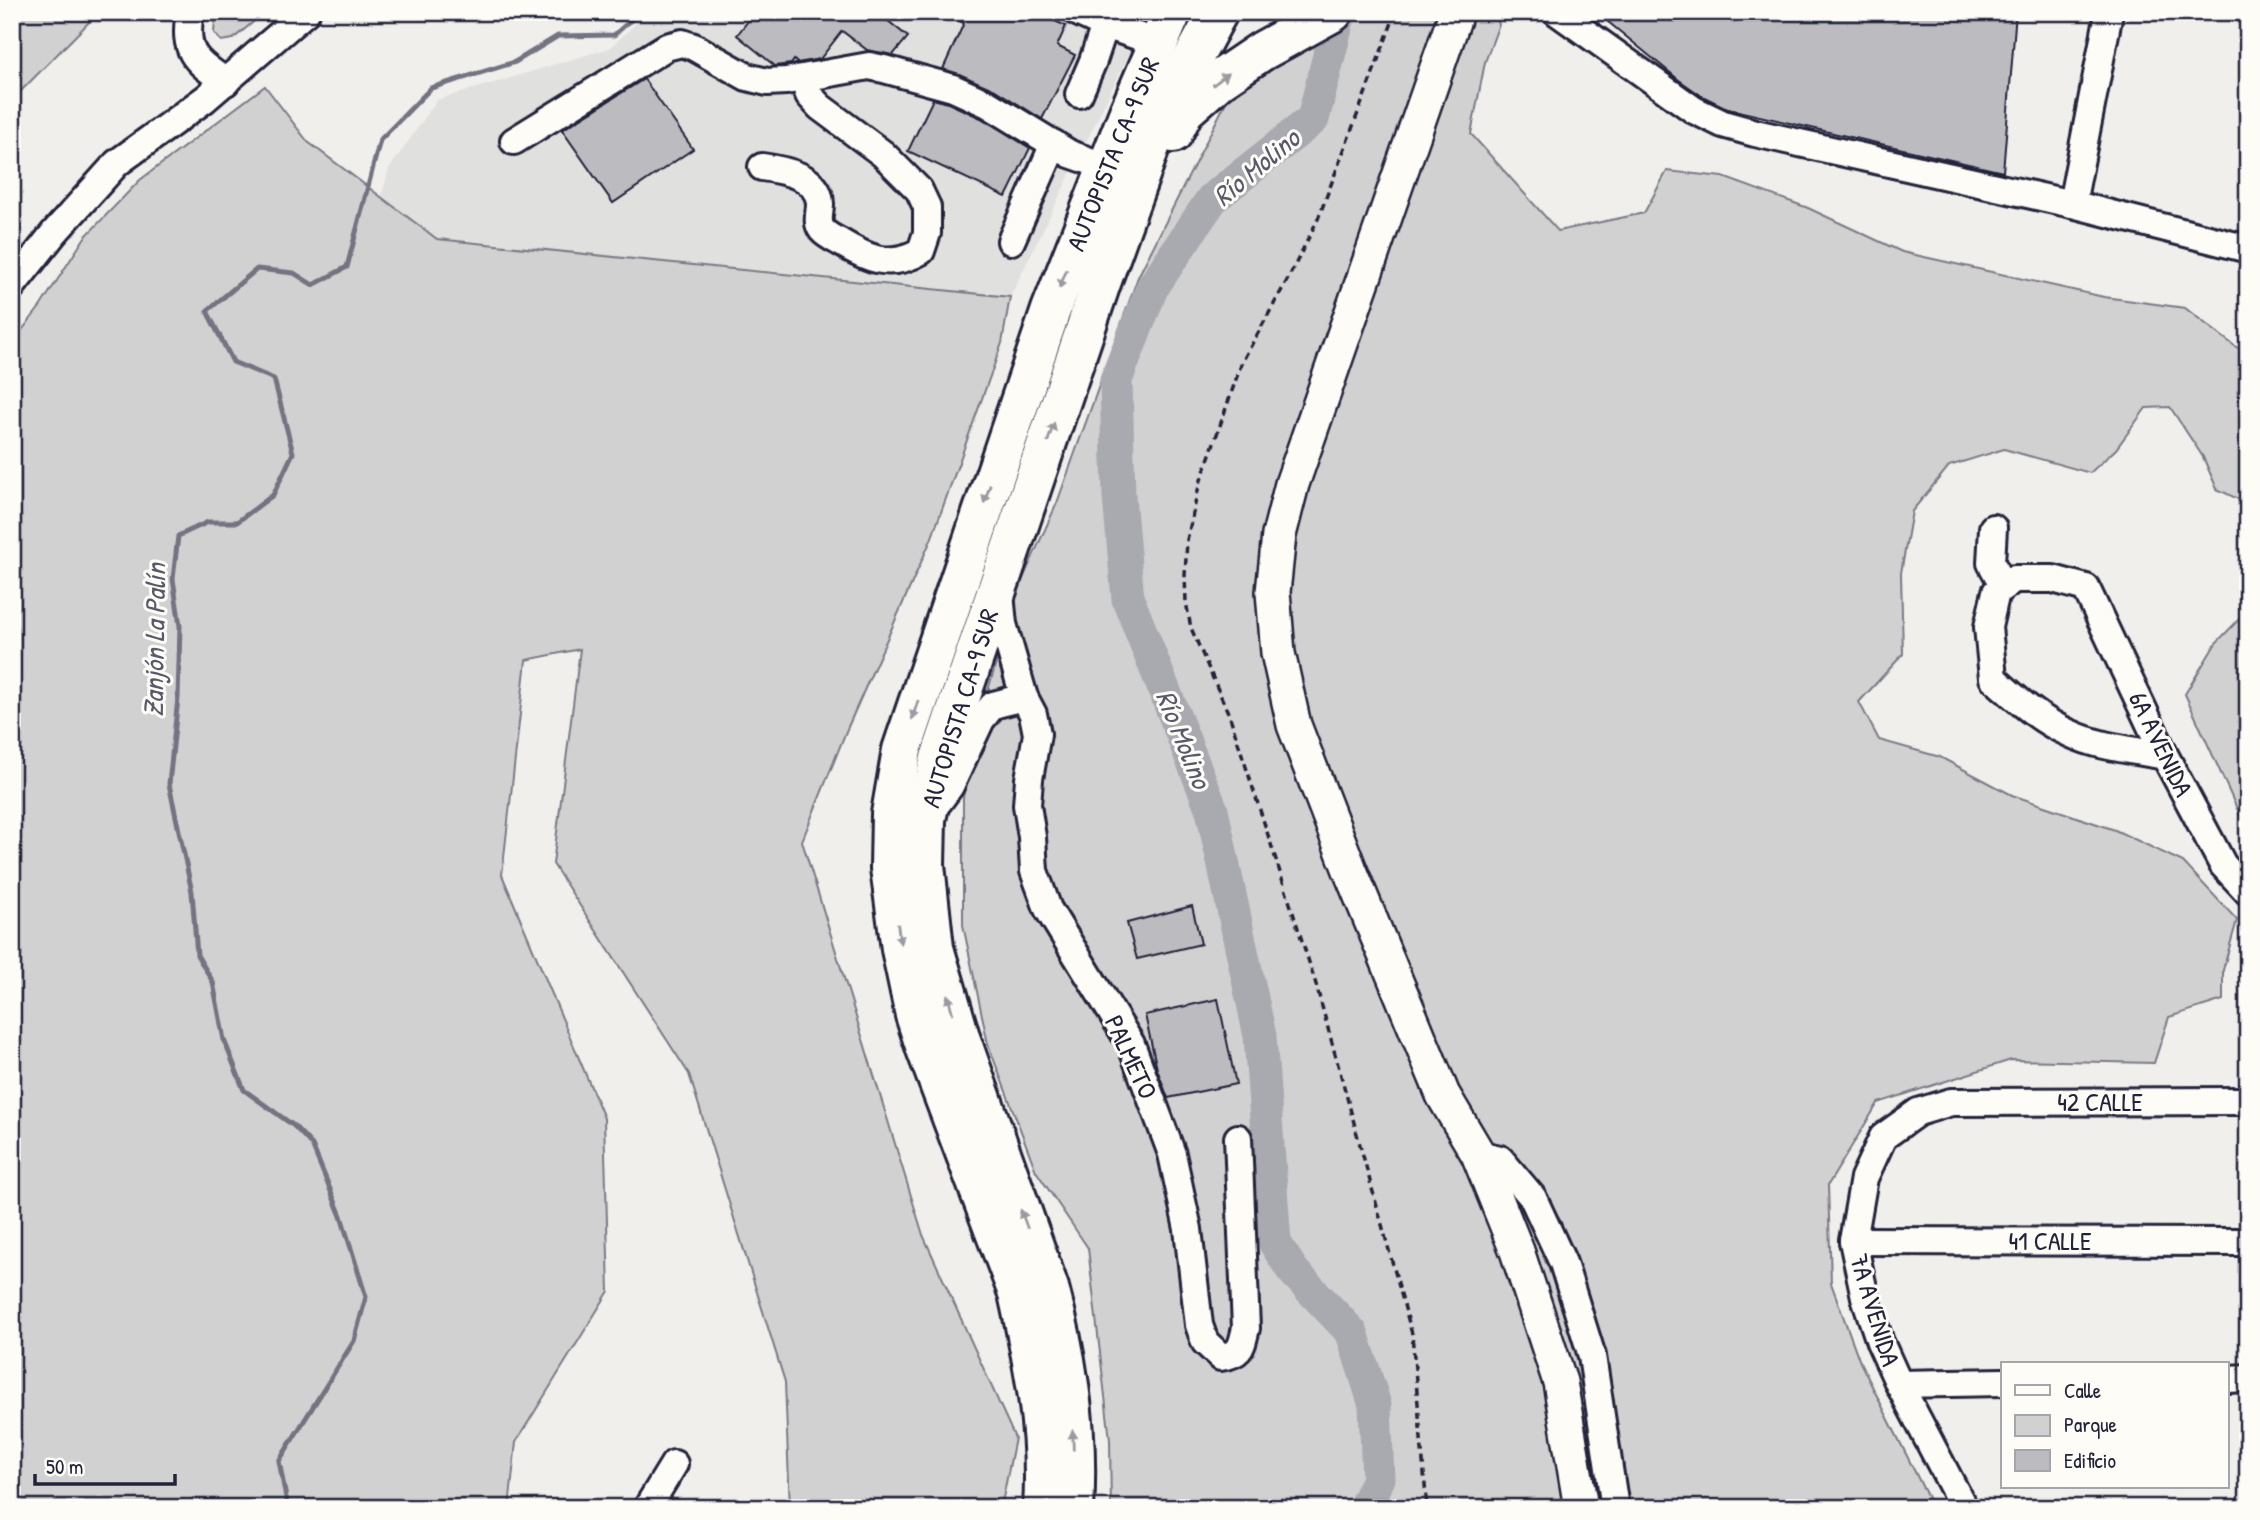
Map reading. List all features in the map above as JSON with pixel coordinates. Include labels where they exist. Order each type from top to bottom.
[{"type":"highway","name":"AUTOPISTA CA-9 SUR","points":[[1074,1508],[1069,1380],[1060,1329],[1049,1287],[961,1040],[934,948],[925,865],[926,819],[940,758],[1158,122],[1218,12]]},
{"type":"highway","points":[[1101,283],[1122,251],[1184,111],[1219,80],[1277,42],[1333,12]]},
{"type":"highway","name":"AUTOPISTA CA-9 SUR","points":[[1043,1508],[1043,1431],[1037,1381],[1018,1293],[915,1015],[901,950],[890,868],[891,814],[902,750],[960,573],[1051,310],[1162,23]]},
{"type":"main road","points":[[1455,12],[1437,71],[1292,484],[1279,535],[1273,592],[1278,653],[1294,725],[1355,883],[1443,1095],[1478,1154],[1517,1251],[1560,1381],[1581,1508]]},
{"type":"street","points":[[190,12],[187,31],[193,55],[226,82]]},
{"type":"street","points":[[12,286],[61,224],[117,163],[226,82],[306,12]]},
{"type":"street","points":[[1077,12],[1105,25],[1162,23]]},
{"type":"street","points":[[1557,12],[1694,110],[1723,124],[2073,204],[2248,249]]},
{"type":"street","points":[[2073,204],[2109,13]]},
{"type":"street","points":[[1079,94],[1105,25]]},
{"type":"street","points":[[514,141],[666,47],[682,43],[747,77],[767,82],[869,66],[953,88],[988,104],[1070,153],[1107,167]]},
{"type":"street","points":[[762,167],[788,171],[809,182],[819,194],[820,227],[824,233],[861,255],[885,261],[906,260],[920,251],[927,233],[927,207],[919,190],[883,154],[820,107],[809,95],[803,78]]},
{"type":"street","points":[[1011,241],[1054,144]]},
{"type":"street","points":[[1993,528],[1991,563],[2000,589],[1988,627],[1993,678],[2025,707],[2070,734],[2111,746],[2165,756]]},
{"type":"street","name":"6A AVENIDA","points":[[2000,589],[2014,579],[2053,579],[2087,589],[2165,756],[2223,865],[2248,892]]},
{"type":"street","points":[[926,819],[950,786],[981,720],[993,705],[1024,697],[1003,624],[999,584]]},
{"type":"street","name":"PALMETO","points":[[1024,697],[1033,714],[1037,734],[1027,805],[1034,871],[1048,909],[1131,1044],[1172,1154],[1188,1228],[1199,1325],[1205,1342],[1221,1357],[1233,1355],[1241,1349],[1247,1328],[1238,1138]]},
{"type":"street","name":"42 CALLE","points":[[1951,1102],[2248,1101]]},
{"type":"street","name":"7A AVENIDA","points":[[1951,1102],[1918,1112],[1883,1138],[1864,1178],[1853,1241],[1869,1309],[1880,1342],[1964,1508]]},
{"type":"street","points":[[1478,1154],[1500,1159],[1533,1198],[1563,1263],[1592,1356],[1615,1508]]},
{"type":"street","name":"41 CALLE","points":[[1853,1241],[2248,1242]]},
{"type":"street","points":[[2228,1379],[2248,1378]]},
{"type":"street","points":[[1899,1384],[2001,1382]]},
{"type":"street","points":[[647,1508],[674,1464]]},
{"type":"shaded area","points":[[648,12],[1109,12],[1138,36],[1010,297],[437,239],[381,197],[389,169],[437,100],[610,48]]},
{"type":"green space","points":[[21,12],[99,12],[12,100],[14,67]]},
{"type":"green space","points":[[222,12],[265,12],[233,39],[221,41],[214,33],[215,20]]},
{"type":"green space","points":[[1320,12],[1493,12],[1499,24],[1485,62],[1471,134],[1558,231],[1644,213],[1667,171],[1723,177],[1808,208],[1902,252],[2104,297],[2185,308],[2236,347],[2248,352],[2248,504],[2217,489],[2203,457],[2170,407],[2146,408],[2116,449],[2090,473],[2004,449],[1949,466],[1912,511],[1901,573],[1903,654],[1859,702],[1879,740],[1940,757],[2012,795],[2115,830],[2183,862],[2237,920],[2223,970],[2223,1000],[2169,1017],[2154,1063],[2011,1060],[1878,1103],[1828,1185],[1831,1283],[1860,1362],[1933,1508],[1111,1508],[1110,1440],[1088,1248],[1036,1171],[988,1044],[963,925],[963,797],[988,690],[1020,585],[1057,503],[1138,277],[1227,100],[1271,55]]},
{"type":"green space","points":[[265,86],[308,142],[437,239],[1010,297],[1002,343],[931,540],[847,729],[802,841],[923,1235],[1015,1438],[1001,1508],[790,1508],[785,1382],[689,1074],[553,864],[580,649],[526,660],[502,875],[604,1118],[609,1291],[516,1442],[509,1508],[12,1508],[12,343],[40,307],[85,237],[140,180]]},
{"type":"green space","points":[[2248,610],[2248,833],[2185,694],[2216,643]]},
{"type":"building","points":[[755,12],[877,12],[908,37],[893,55],[867,50],[842,31],[820,59],[797,63],[794,60],[791,64],[775,66],[737,35]]},
{"type":"building","points":[[941,12],[1035,12],[1066,26],[1057,46],[1075,55],[1042,119],[995,90],[943,69],[964,23]]},
{"type":"building","points":[[1596,12],[2016,12],[2003,172],[1729,109],[1702,96],[1679,80]]},
{"type":"building","points":[[644,79],[693,149],[613,203],[562,130]]},
{"type":"building","points":[[933,99],[981,118],[1030,148],[1006,197],[908,151]]},
{"type":"building","points":[[1192,906],[1201,944],[1137,959],[1127,923]]},
{"type":"building","points":[[1218,999],[1236,1084],[1168,1098],[1157,1069],[1145,1015]]},
{"type":"waterway","name":"Zanjón La Palín","points":[[282,1508],[287,1503],[279,1461],[354,1341],[366,1297],[341,1216],[312,1145],[294,1126],[244,1090],[224,1040],[213,982],[197,955],[192,892],[169,784],[178,698],[180,626],[173,579],[178,536],[208,522],[237,522],[273,495],[293,453],[274,379],[233,362],[207,311],[257,269],[294,273],[313,285],[347,267],[380,140],[431,88],[515,62],[558,36],[614,35],[640,12]]},
{"type":"waterway","name":"Río Molino","points":[[1340,12],[1313,119],[1212,199],[1152,288],[1116,380],[1119,497],[1128,599],[1212,810],[1260,1036],[1275,1243],[1293,1271],[1352,1333],[1375,1405],[1378,1479],[1364,1508]]}]
